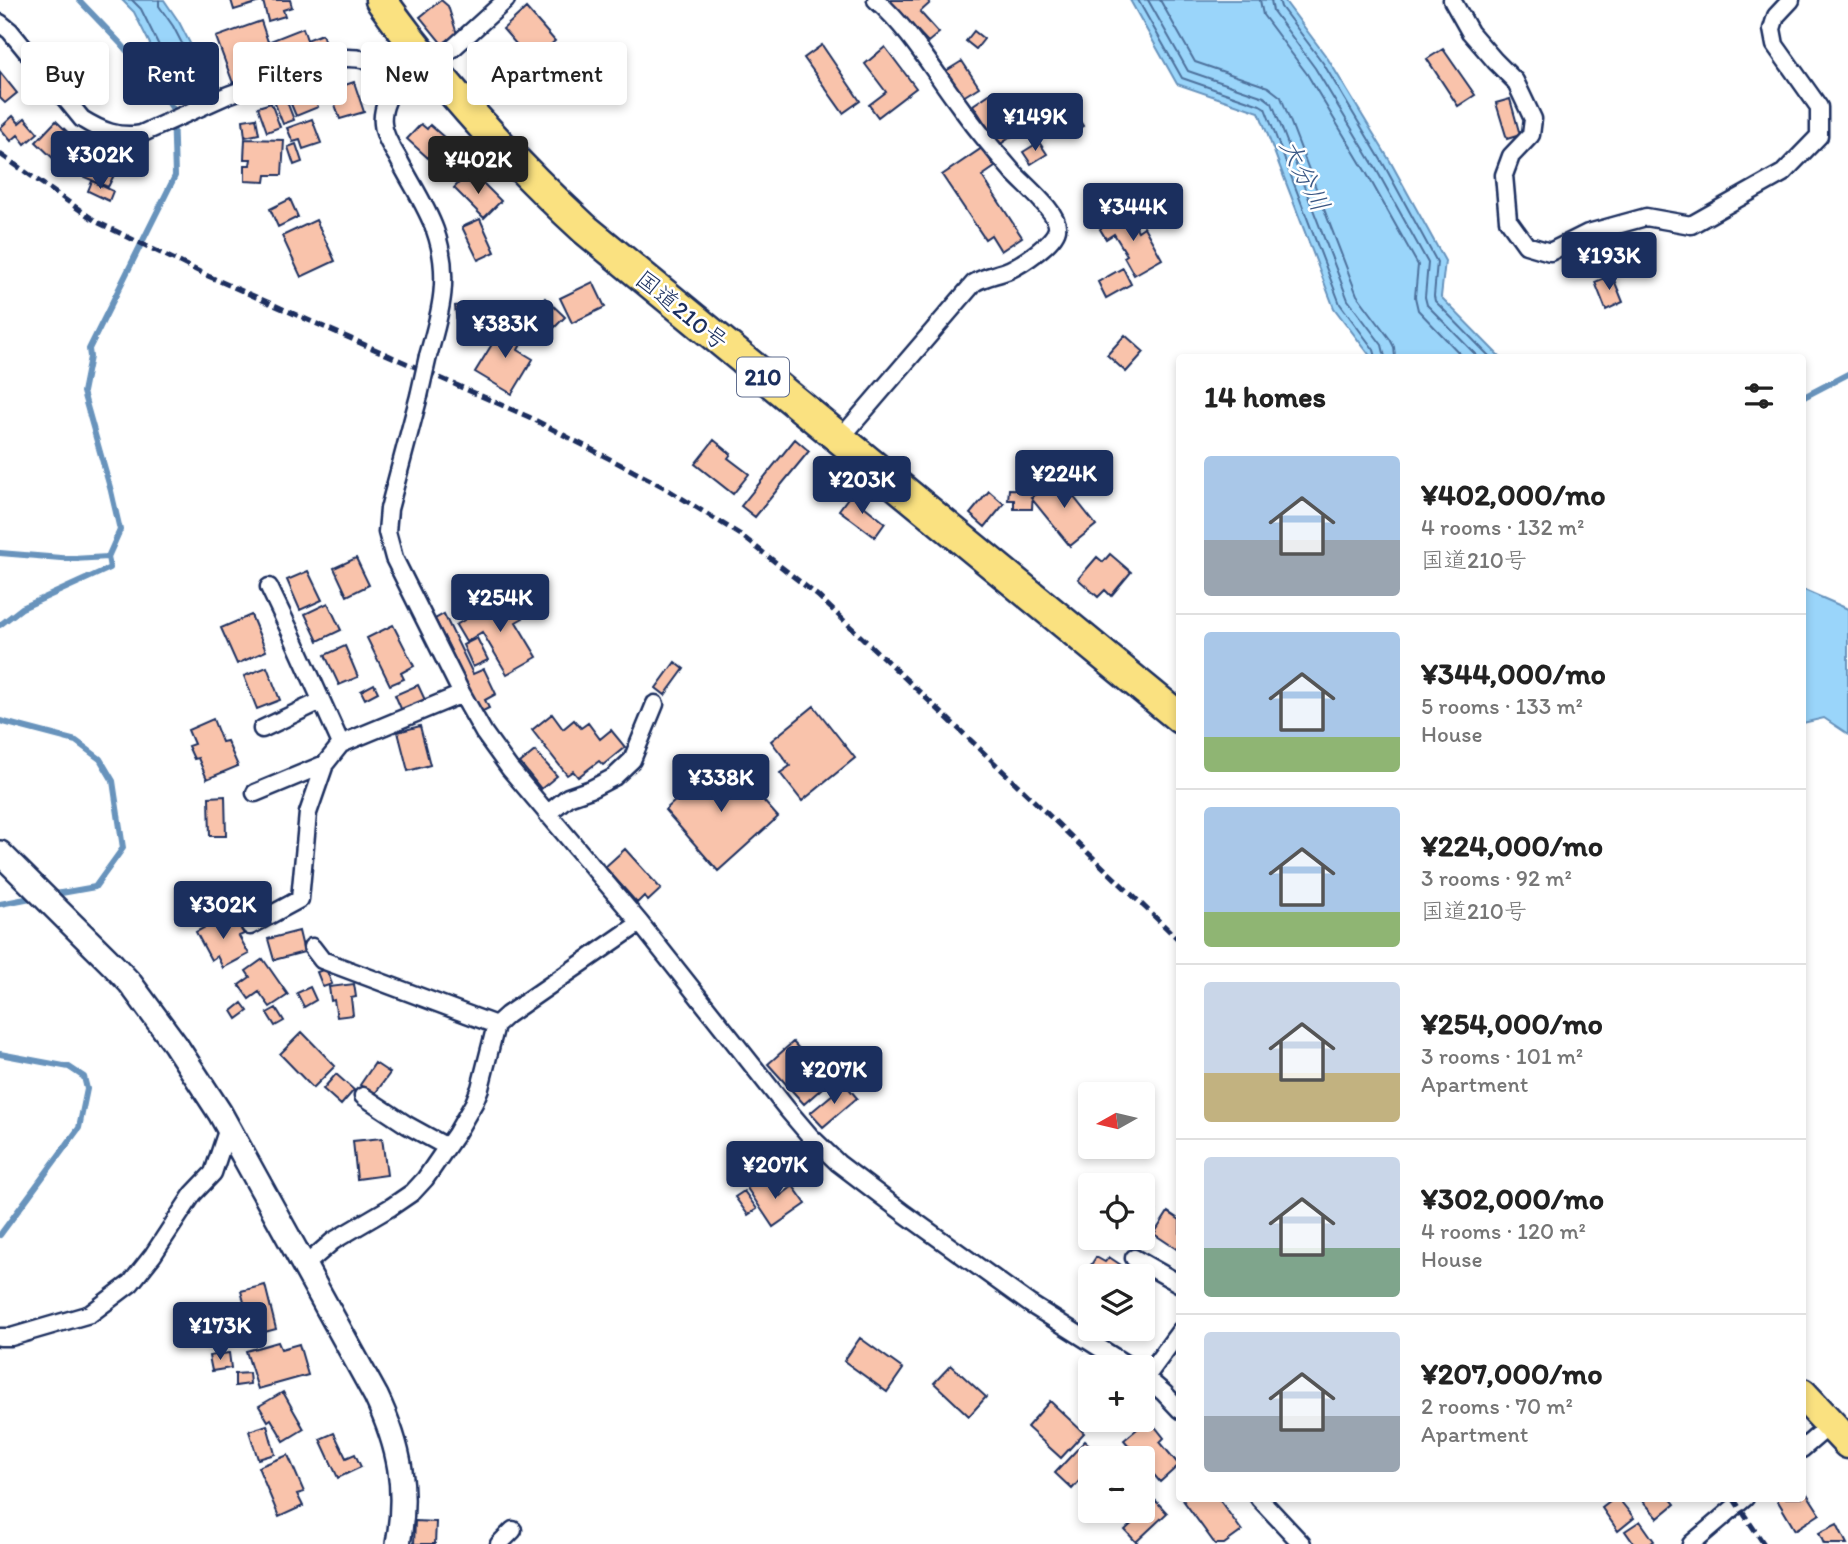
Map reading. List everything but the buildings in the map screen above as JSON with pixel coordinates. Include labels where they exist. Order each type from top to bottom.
[{"type":"highway","name":"国道210号","points":[[381,0],[412,42]]},
{"type":"highway","name":"国道210号","points":[[453,92],[503,150],[586,230],[1176,715]]},
{"type":"highway","points":[[1806,1398],[1839,1434]]},
{"type":"street","points":[[453,49],[506,0]]},
{"type":"street","points":[[840,439],[974,284],[1018,265],[1050,241],[1057,230],[1052,214],[1006,164],[957,103],[921,49],[876,0]]},
{"type":"street","points":[[1452,0],[1470,32],[1516,81],[1533,119],[1531,135],[1511,156],[1504,175],[1508,220],[1527,245],[1550,252],[1588,233],[1646,217],[1690,225],[1783,173],[1819,136],[1819,107],[1774,46],[1772,29],[1776,16],[1791,0]]},
{"type":"street","points":[[0,23],[82,119],[116,135],[141,134],[264,80],[324,60],[361,58]]},
{"type":"street","points":[[386,105],[383,124],[391,146],[435,229],[444,289],[389,509],[387,532],[394,558],[484,733],[810,1136],[838,1163],[905,1214],[1030,1304],[1111,1355]]},
{"type":"street","points":[[269,587],[341,744]]},
{"type":"street","points":[[250,926],[300,899],[308,813],[326,764],[341,744],[462,694]]},
{"type":"street","points":[[262,729],[321,701]]},
{"type":"street","points":[[547,814],[568,797],[614,777],[632,760],[655,704]]},
{"type":"street","points":[[255,793],[326,764]]},
{"type":"street","points":[[0,853],[130,984],[204,1086],[389,1423],[401,1471],[402,1516],[398,1544]]},
{"type":"street","points":[[303,1267],[333,1241],[391,1207],[413,1192],[425,1179],[474,1103],[496,1025],[640,923]]},
{"type":"street","points":[[312,947],[322,960],[496,1025]]},
{"type":"street","points":[[363,1096],[447,1147]]},
{"type":"street","points":[[0,1337],[90,1314],[131,1283],[193,1194],[213,1173],[228,1128]]},
{"type":"street","points":[[1134,1258],[1176,1282]]},
{"type":"street","points":[[1155,1362],[1176,1336]]},
{"type":"street","points":[[1155,1385],[1176,1406]]},
{"type":"street","points":[[1806,1447],[1839,1434]]},
{"type":"street","points":[[1263,1502],[1302,1544]]},
{"type":"street","points":[[1691,1544],[1740,1502]]},
{"type":"street","points":[[499,1544],[513,1530]]},
{"type":"water","points":[[122,0],[164,0],[189,42],[149,42],[134,12]]},
{"type":"water","name":"大分川","points":[[1130,0],[1284,0],[1328,59],[1390,161],[1445,261],[1441,297],[1497,354],[1369,354],[1334,308],[1259,112],[1177,84]]},
{"type":"water","points":[[1806,591],[1848,609],[1848,734],[1824,718],[1806,722]]},
{"type":"waterway","points":[[0,625],[22,608],[110,568],[108,557],[120,530],[83,392],[89,349],[175,176],[173,109],[159,88],[79,0]]},
{"type":"waterway","points":[[1806,396],[1848,374]]},
{"type":"waterway","points":[[0,553],[73,559],[108,557]]},
{"type":"waterway","points":[[0,721],[76,741],[100,759],[113,781],[123,848],[95,887],[50,895]]},
{"type":"waterway","points":[[0,904],[36,897]]},
{"type":"waterway","points":[[0,1054],[69,1067],[84,1077],[87,1089],[79,1128],[0,1235]]},
{"type":"railway","points":[[0,154],[97,222],[208,276],[529,417],[662,486],[741,535],[818,596],[1176,937]]},
{"type":"railway","points":[[1736,1502],[1764,1544]]}]
